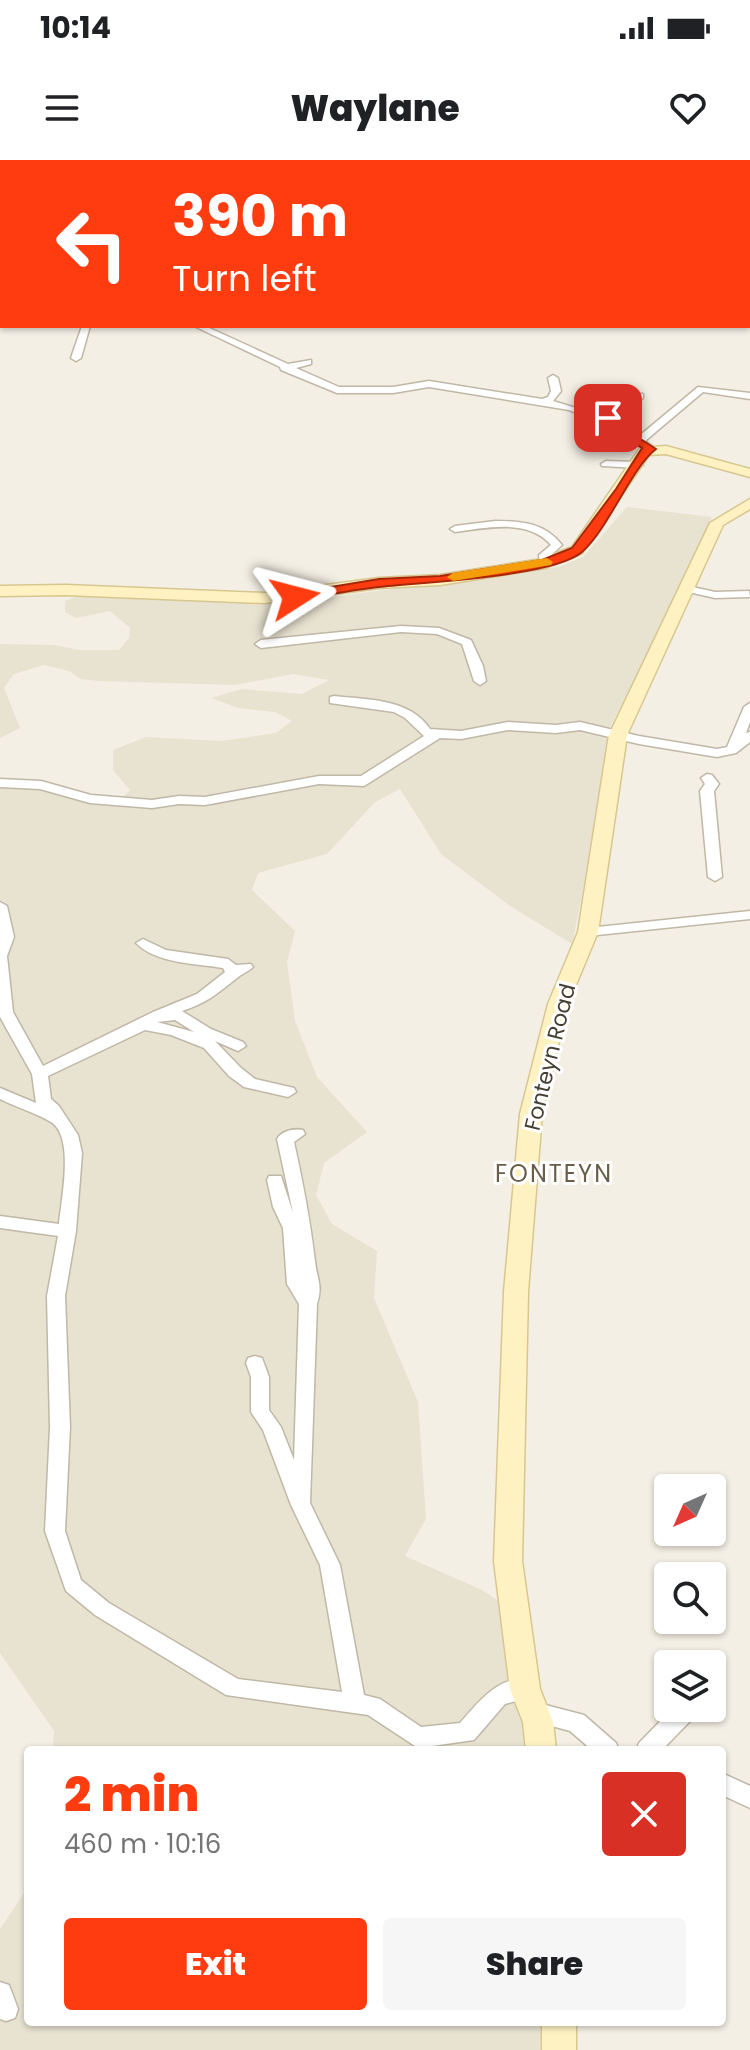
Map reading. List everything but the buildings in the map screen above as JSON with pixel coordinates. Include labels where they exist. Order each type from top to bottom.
[{"type":"street","points":[[76,358],[85,328]]},
{"type":"street","points":[[203,328],[337,390],[384,390],[429,384],[543,402],[575,409],[603,420],[644,445],[750,473]]},
{"type":"street","points":[[284,368],[308,362]]},
{"type":"street","points":[[543,402],[551,399],[556,391],[553,378]]},
{"type":"street","points":[[0,591],[66,590],[265,598],[379,583],[440,580],[545,563],[577,550],[638,465],[645,451],[644,445],[669,415],[701,389],[750,396]]},
{"type":"street","points":[[575,409],[587,399],[628,407],[640,396]]},
{"type":"street","points":[[603,420],[617,406]]},
{"type":"street","points":[[606,464],[638,465]]},
{"type":"street","name":"Fonteyn Road","points":[[540,1746],[534,1712],[525,1689],[508,1561],[516,1292],[531,1114],[558,1004],[588,932],[618,735],[659,641],[688,589],[717,523],[750,503]]},
{"type":"street","points":[[455,529],[503,524],[538,530],[555,540],[557,545],[544,555],[545,563]]},
{"type":"street","points":[[688,589],[715,595],[749,594]]},
{"type":"street","points":[[261,644],[401,629],[439,631],[467,642],[472,658],[478,664],[480,681]]},
{"type":"street","points":[[334,700],[404,711],[420,720],[426,733],[435,735],[461,735],[508,726],[556,729],[580,726],[717,753],[732,750],[750,736]]},
{"type":"street","points":[[732,750],[750,707]]},
{"type":"street","points":[[348,790],[435,735]]},
{"type":"street","points":[[707,778],[712,784],[707,791],[715,877]]},
{"type":"street","points":[[0,783],[41,785],[90,799],[152,804],[179,800],[205,801],[319,780],[365,780]]},
{"type":"street","points":[[0,906],[7,937],[0,956],[5,1012],[40,1074],[43,1101],[70,1135],[74,1153],[67,1231],[56,1296],[60,1427],[55,1531],[73,1585],[102,1609],[234,1688],[372,1706],[418,1738],[466,1733],[498,1696],[525,1689]]},
{"type":"street","points":[[588,932],[750,915]]},
{"type":"street","points":[[143,943],[162,954],[228,964],[239,970],[213,992],[155,1016],[143,1025]]},
{"type":"street","points":[[40,1074],[161,1017],[178,1015],[206,1033],[238,1046]]},
{"type":"street","points":[[143,1025],[174,1030],[209,1044],[250,1083],[288,1092]]},
{"type":"street","points":[[0,1093],[56,1118]]},
{"type":"street","points":[[297,1134],[285,1139],[301,1211],[307,1267],[313,1288],[308,1304],[301,1505]]},
{"type":"street","points":[[275,1180],[281,1207],[292,1228],[296,1284],[308,1304]]},
{"type":"street","points":[[0,1222],[67,1231]]},
{"type":"street","points":[[255,1363],[260,1377],[260,1412],[271,1427],[301,1505],[330,1565],[355,1704]]},
{"type":"street","points":[[534,1712],[576,1722],[603,1746]]},
{"type":"street","points":[[660,1746],[678,1722]]},
{"type":"street","points":[[726,1786],[750,1797]]},
{"type":"street","points":[[559,2026],[559,2050]]},
{"type":"shaded area","points":[[627,507],[712,517],[677,597],[610,727],[596,828],[572,944],[510,906],[441,854],[400,789],[375,802],[327,854],[258,873],[252,890],[295,931],[287,962],[295,1021],[317,1077],[367,1132],[324,1163],[316,1195],[332,1224],[377,1251],[374,1298],[418,1402],[426,1519],[405,1556],[482,1590],[515,1612],[526,1746],[53,1746],[54,1731],[0,1653],[0,785],[61,791],[101,802],[121,799],[130,790],[113,770],[113,750],[146,737],[221,741],[276,733],[292,721],[275,712],[238,708],[211,698],[242,689],[302,694],[329,680],[293,674],[235,685],[99,681],[81,679],[69,671],[44,665],[14,674],[4,688],[20,728],[0,738],[0,644],[119,650],[129,638],[130,628],[110,611],[76,618],[65,612],[65,601],[78,596],[301,601],[559,567],[583,557]]},
{"type":"shaded area","points":[[24,1893],[24,2026],[541,2026],[540,2050],[0,2050],[0,1929]]},
{"type":"slow traffic","points":[[453,577],[547,562]]},
{"type":"district","name":"FONTEYN","points":[[554,1173]]},
{"type":"route","points":[[295,597],[379,583],[440,580],[496,568],[545,563],[577,550],[645,451],[651,449],[603,420],[608,418]]}]
